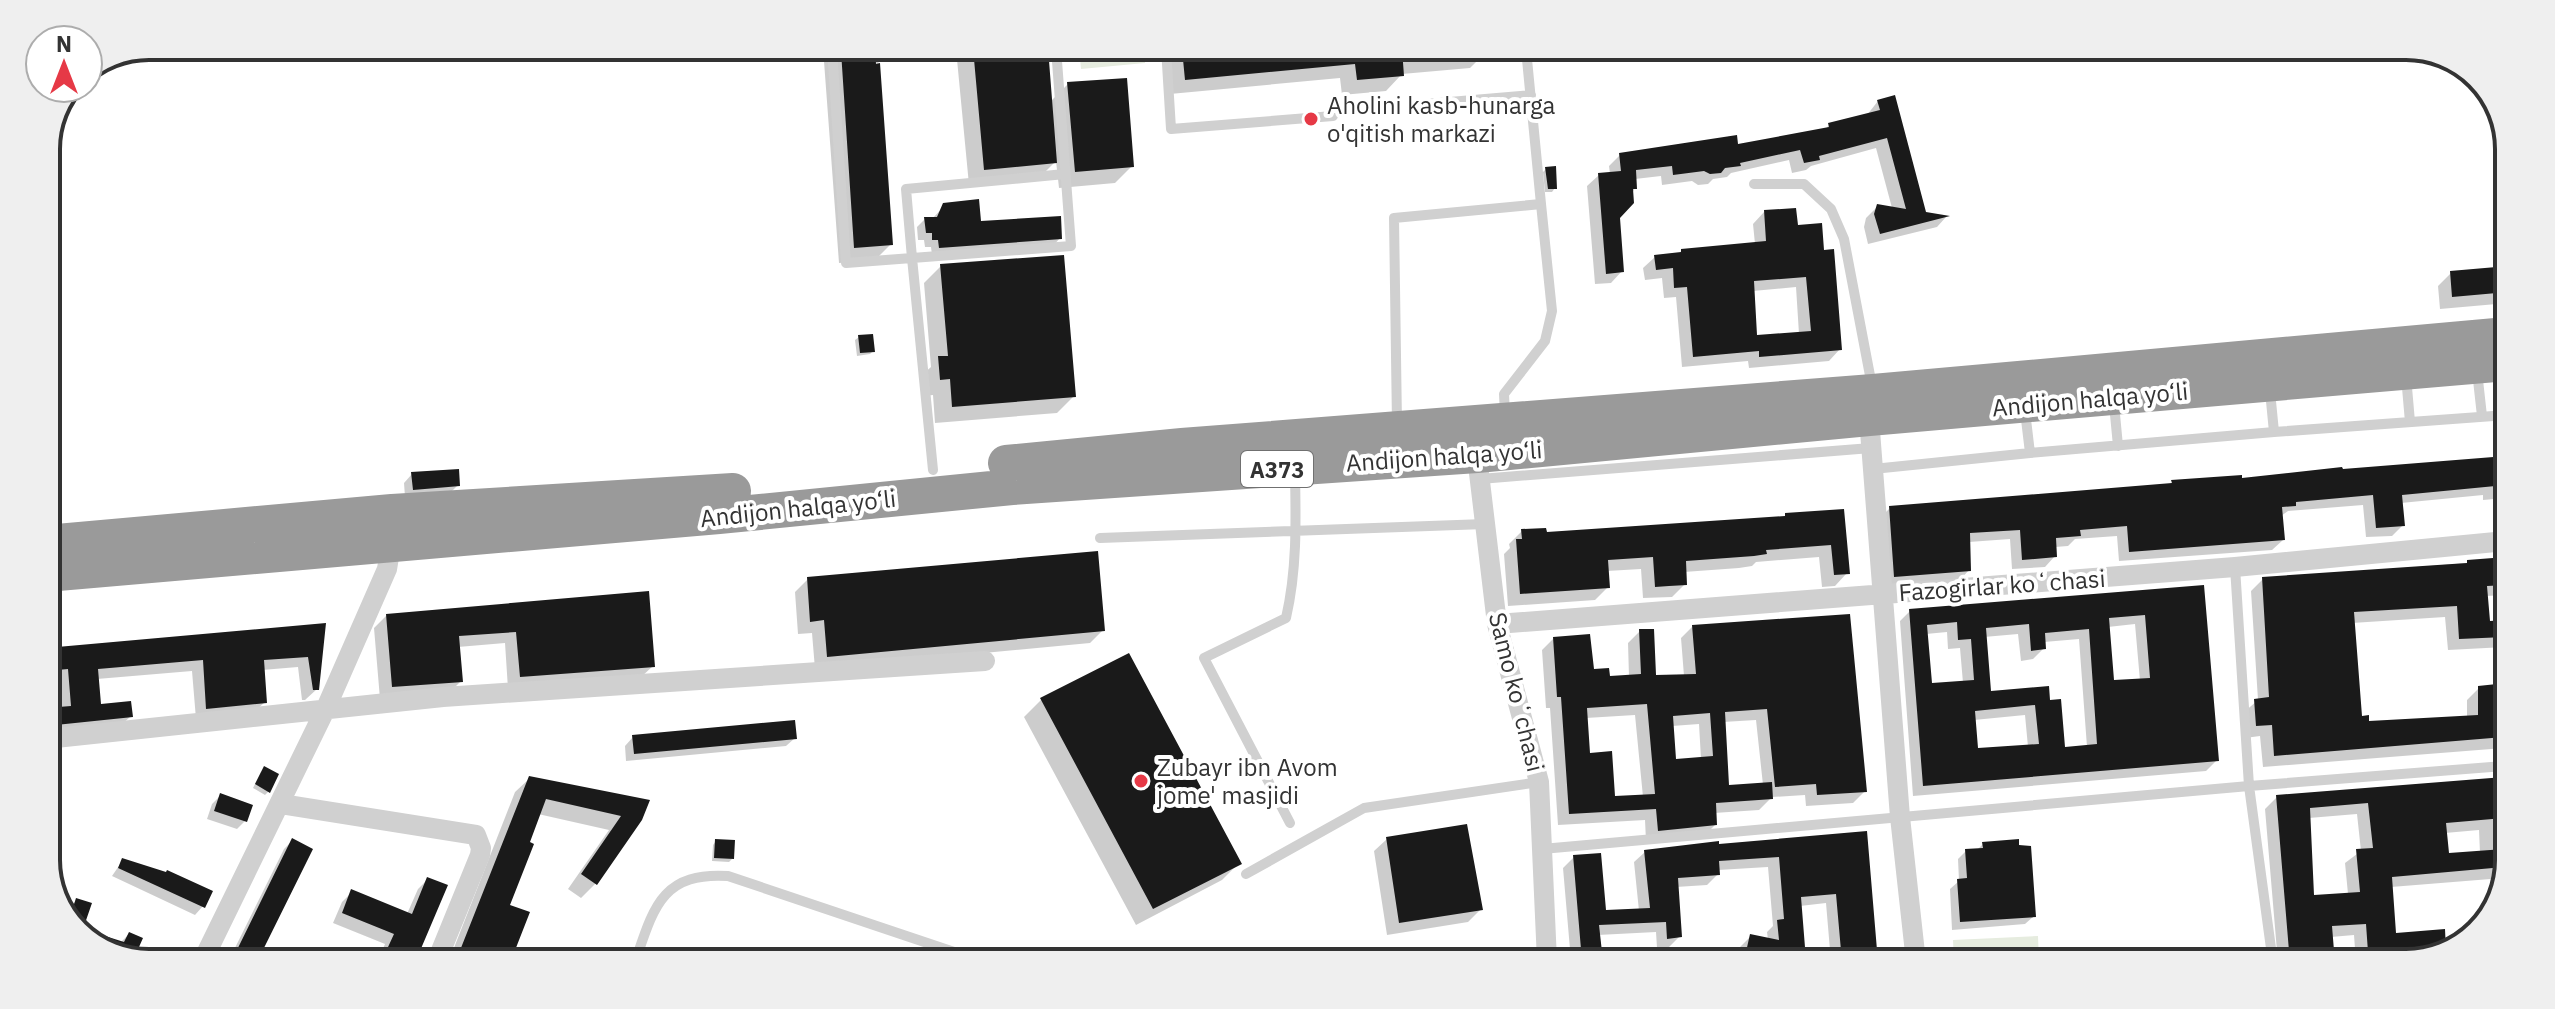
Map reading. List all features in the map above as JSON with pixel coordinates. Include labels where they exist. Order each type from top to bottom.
[{"type":"highway","name":"Andijon halqa yo‘li","points":[[1871,419],[2495,337]]},
{"type":"highway","name":"Andijon halqa yo‘li","points":[[60,573],[1012,487],[1295,467],[1484,445],[1871,419],[2492,365]]},
{"type":"highway","name":"Andijon halqa yo‘li","points":[[60,542],[392,512],[738,490],[1182,446],[1397,430],[1484,445]]},
{"type":"street","points":[[1871,419],[1881,594],[1915,949]]},
{"type":"street","name":"Samo koʻchasi","points":[[1484,445],[1485,524],[1497,624],[1539,782],[1546,949]]},
{"type":"street","name":"Fazogirlar koʻchasi","points":[[1497,624],[2235,567],[2495,542]]},
{"type":"street","points":[[208,949],[326,708],[387,569],[391,545]]},
{"type":"street","points":[[60,737],[443,697],[985,661]]},
{"type":"street","points":[[281,804],[476,835],[480,855],[442,949]]},
{"type":"lane","points":[[833,60],[846,263],[1071,246],[1057,60]]},
{"type":"lane","points":[[1167,60],[1171,129],[1333,116]]},
{"type":"lane","points":[[1527,60],[1552,311],[1545,341],[1504,394],[1484,445],[1871,419],[1844,239],[1831,209],[1804,184],[1754,184]]},
{"type":"lane","points":[[1426,104],[1531,95]]},
{"type":"lane","points":[[933,470],[906,189],[1065,174]]},
{"type":"lane","points":[[1397,430],[1394,218],[1541,204]]},
{"type":"lane","points":[[2482,416],[2492,365]]},
{"type":"lane","points":[[2406,372],[2410,422]]},
{"type":"lane","points":[[2269,384],[2274,432]]},
{"type":"lane","points":[[2113,397],[2118,446]]},
{"type":"lane","points":[[2024,405],[2030,453]]},
{"type":"lane","points":[[1873,469],[2274,432],[2495,415]]},
{"type":"lane","points":[[1290,823],[1204,658],[1286,618],[1294,583],[1297,531],[1295,467]]},
{"type":"lane","points":[[1100,538],[1485,524]]},
{"type":"lane","points":[[2235,567],[2249,786],[2271,949]]},
{"type":"lane","points":[[1541,849],[2495,767]]},
{"type":"lane","points":[[1246,874],[1364,808],[1539,782]]},
{"type":"lane","points":[[640,949],[652,914],[674,885],[704,875],[728,876],[945,949]]},
{"type":"shaded area","points":[[1080,60],[1145,60],[1145,63],[1081,69]]},
{"type":"shaded area","points":[[2038,936],[2038,949],[1953,949],[1953,940]]},
{"type":"building","points":[[842,60],[876,60],[876,64],[880,63],[893,245],[854,248]]},
{"type":"building","points":[[974,60],[1049,60],[1057,163],[984,170]]},
{"type":"building","points":[[1183,60],[1403,60],[1404,76],[1357,80],[1355,64],[1185,80]]},
{"type":"building","points":[[1127,78],[1134,167],[1075,172],[1067,82]]},
{"type":"building","points":[[1895,95],[1926,212],[1950,216],[1880,234],[1874,214],[1877,204],[1906,209],[1887,138],[1804,163],[1800,150],[1740,163],[1741,166],[1725,168],[1721,173],[1704,171],[1673,175],[1672,166],[1636,170],[1634,203],[1620,218],[1624,272],[1606,274],[1598,173],[1621,171],[1619,153],[1737,135],[1738,144],[1829,127],[1828,123],[1880,110],[1877,100]]},
{"type":"building","points":[[1556,166],[1557,189],[1548,189],[1545,167]]},
{"type":"building","points":[[979,199],[981,221],[1061,216],[1062,239],[939,248],[938,240],[932,240],[932,233],[926,233],[924,217],[937,217],[943,203]]},
{"type":"building","points":[[1796,208],[1798,225],[1822,223],[1824,250],[1834,249],[1842,350],[1759,357],[1759,351],[1693,357],[1687,287],[1674,288],[1673,268],[1656,270],[1654,255],[1681,252],[1681,249],[1766,241],[1764,210]],"holes":[[[1806,277],[1811,331],[1757,335],[1754,281]]]},
{"type":"building","points":[[1064,255],[1076,397],[952,407],[950,379],[940,380],[938,356],[948,356],[940,264]]},
{"type":"building","points":[[2495,267],[2495,293],[2452,297],[2450,271]]},
{"type":"building","points":[[873,334],[875,352],[860,353],[858,335]]},
{"type":"building","points":[[2495,457],[2495,486],[2402,495],[2405,526],[2376,528],[2373,495],[2296,502],[2296,506],[2282,507],[2285,540],[2129,552],[2127,526],[2080,530],[2081,536],[2056,538],[2057,557],[2022,560],[2020,530],[1970,533],[1971,571],[1894,577],[1889,506],[2172,483],[2171,480],[2242,475],[2242,478]]},
{"type":"building","points":[[459,469],[460,486],[413,490],[411,472]]},
{"type":"building","points":[[1844,509],[1850,574],[1834,575],[1831,545],[1766,550],[1767,554],[1754,556],[1686,561],[1687,585],[1655,587],[1653,557],[1608,560],[1610,588],[1520,594],[1516,539],[1522,539],[1521,529],[1546,528],[1547,532],[1785,516],[1785,513]]},
{"type":"building","points":[[1098,551],[1105,631],[827,657],[824,620],[810,622],[807,577]]},
{"type":"building","points":[[2495,558],[2495,586],[2487,586],[2490,621],[2495,621],[2495,637],[2459,639],[2457,606],[2354,612],[2362,716],[2369,715],[2369,721],[2478,715],[2478,686],[2495,684],[2495,738],[2274,756],[2272,725],[2256,726],[2254,699],[2269,697],[2262,577],[2467,563],[2467,560]]},
{"type":"building","points":[[2204,585],[2219,761],[1923,786],[1909,609]],"holes":[[[2145,615],[2150,678],[2114,680],[2109,618]],[[1957,622],[1958,640],[1971,639],[1974,680],[1932,683],[1927,625]],[[2029,624],[2031,651],[2046,649],[2045,633],[2089,629],[2097,744],[2065,747],[2061,699],[2050,700],[2049,686],[1991,691],[1986,628]],[[2035,705],[2039,744],[1978,748],[1975,711]]]},
{"type":"building","points":[[649,591],[655,667],[520,677],[516,632],[459,636],[463,682],[392,687],[386,614]]},
{"type":"building","points":[[1850,614],[1867,792],[1817,795],[1816,784],[1775,787],[1767,709],[1725,712],[1729,785],[1772,782],[1773,799],[1716,803],[1717,825],[1658,831],[1656,809],[1569,814],[1561,697],[1557,697],[1553,637],[1590,634],[1594,669],[1609,668],[1610,676],[1641,674],[1639,629],[1654,629],[1656,675],[1696,674],[1692,625]],"holes":[[[1647,704],[1655,794],[1615,796],[1612,751],[1590,753],[1587,708]],[[1710,713],[1713,756],[1676,759],[1673,716]]]},
{"type":"building","points":[[326,623],[319,690],[313,690],[308,657],[264,660],[267,703],[206,709],[203,660],[98,669],[101,704],[131,701],[133,717],[60,725],[60,707],[71,706],[68,669],[60,670],[60,647]]},
{"type":"building","name":"Zubayr ibn Avom jome' masjidi","points":[[1129,653],[1242,864],[1153,909],[1040,698]]},
{"type":"building","points":[[795,720],[797,739],[634,754],[632,735]]},
{"type":"building","points":[[264,766],[279,774],[270,793],[255,784]]},
{"type":"building","points":[[529,776],[650,800],[642,820],[597,885],[581,874],[621,816],[546,799],[530,842],[534,844],[510,905],[530,912],[516,949],[461,949]]},
{"type":"building","points":[[2495,778],[2495,819],[2446,823],[2449,853],[2495,850],[2494,868],[2392,877],[2396,933],[2445,929],[2445,940],[2418,948],[2368,949],[2366,924],[2332,926],[2334,949],[2289,949],[2276,795]],"holes":[[[2368,803],[2373,848],[2356,849],[2360,892],[2314,895],[2310,808]]]},
{"type":"building","points":[[220,793],[253,805],[247,822],[214,811]]},
{"type":"building","points":[[1467,824],[1483,910],[1399,923],[1386,837]]},
{"type":"building","points":[[1867,831],[1877,949],[1841,949],[1836,894],[1801,897],[1805,949],[1747,949],[1750,934],[1779,940],[1777,920],[1784,919],[1779,857],[1719,861],[1720,875],[1678,878],[1682,937],[1667,939],[1666,922],[1599,925],[1602,949],[1581,949],[1573,855],[1601,853],[1606,910],[1650,908],[1644,850],[1719,841],[1719,844]]},
{"type":"building","points":[[292,838],[313,849],[263,949],[237,949]]},
{"type":"building","points":[[715,839],[735,840],[734,859],[714,858]]},
{"type":"building","points":[[2019,839],[2019,845],[2031,846],[2036,917],[1960,922],[1957,879],[1967,878],[1965,849],[1983,848],[1982,842]]},
{"type":"building","points":[[122,858],[167,870],[213,891],[205,908],[118,868]]},
{"type":"building","points":[[427,877],[448,885],[421,949],[387,949],[394,934],[342,913],[351,889],[412,914]]},
{"type":"building","points":[[76,898],[92,903],[85,922],[78,914],[73,907]]},
{"type":"building","points":[[129,932],[143,938],[139,947],[144,949],[120,944],[101,935],[124,942]]},
{"type":"place","name":"Aholini kasb-hunarga o'qitish markazi","points":[[1311,119]]},
{"type":"place","name":"Zubayr ibn Avom jome' masjidi","points":[[1141,781]]}]
